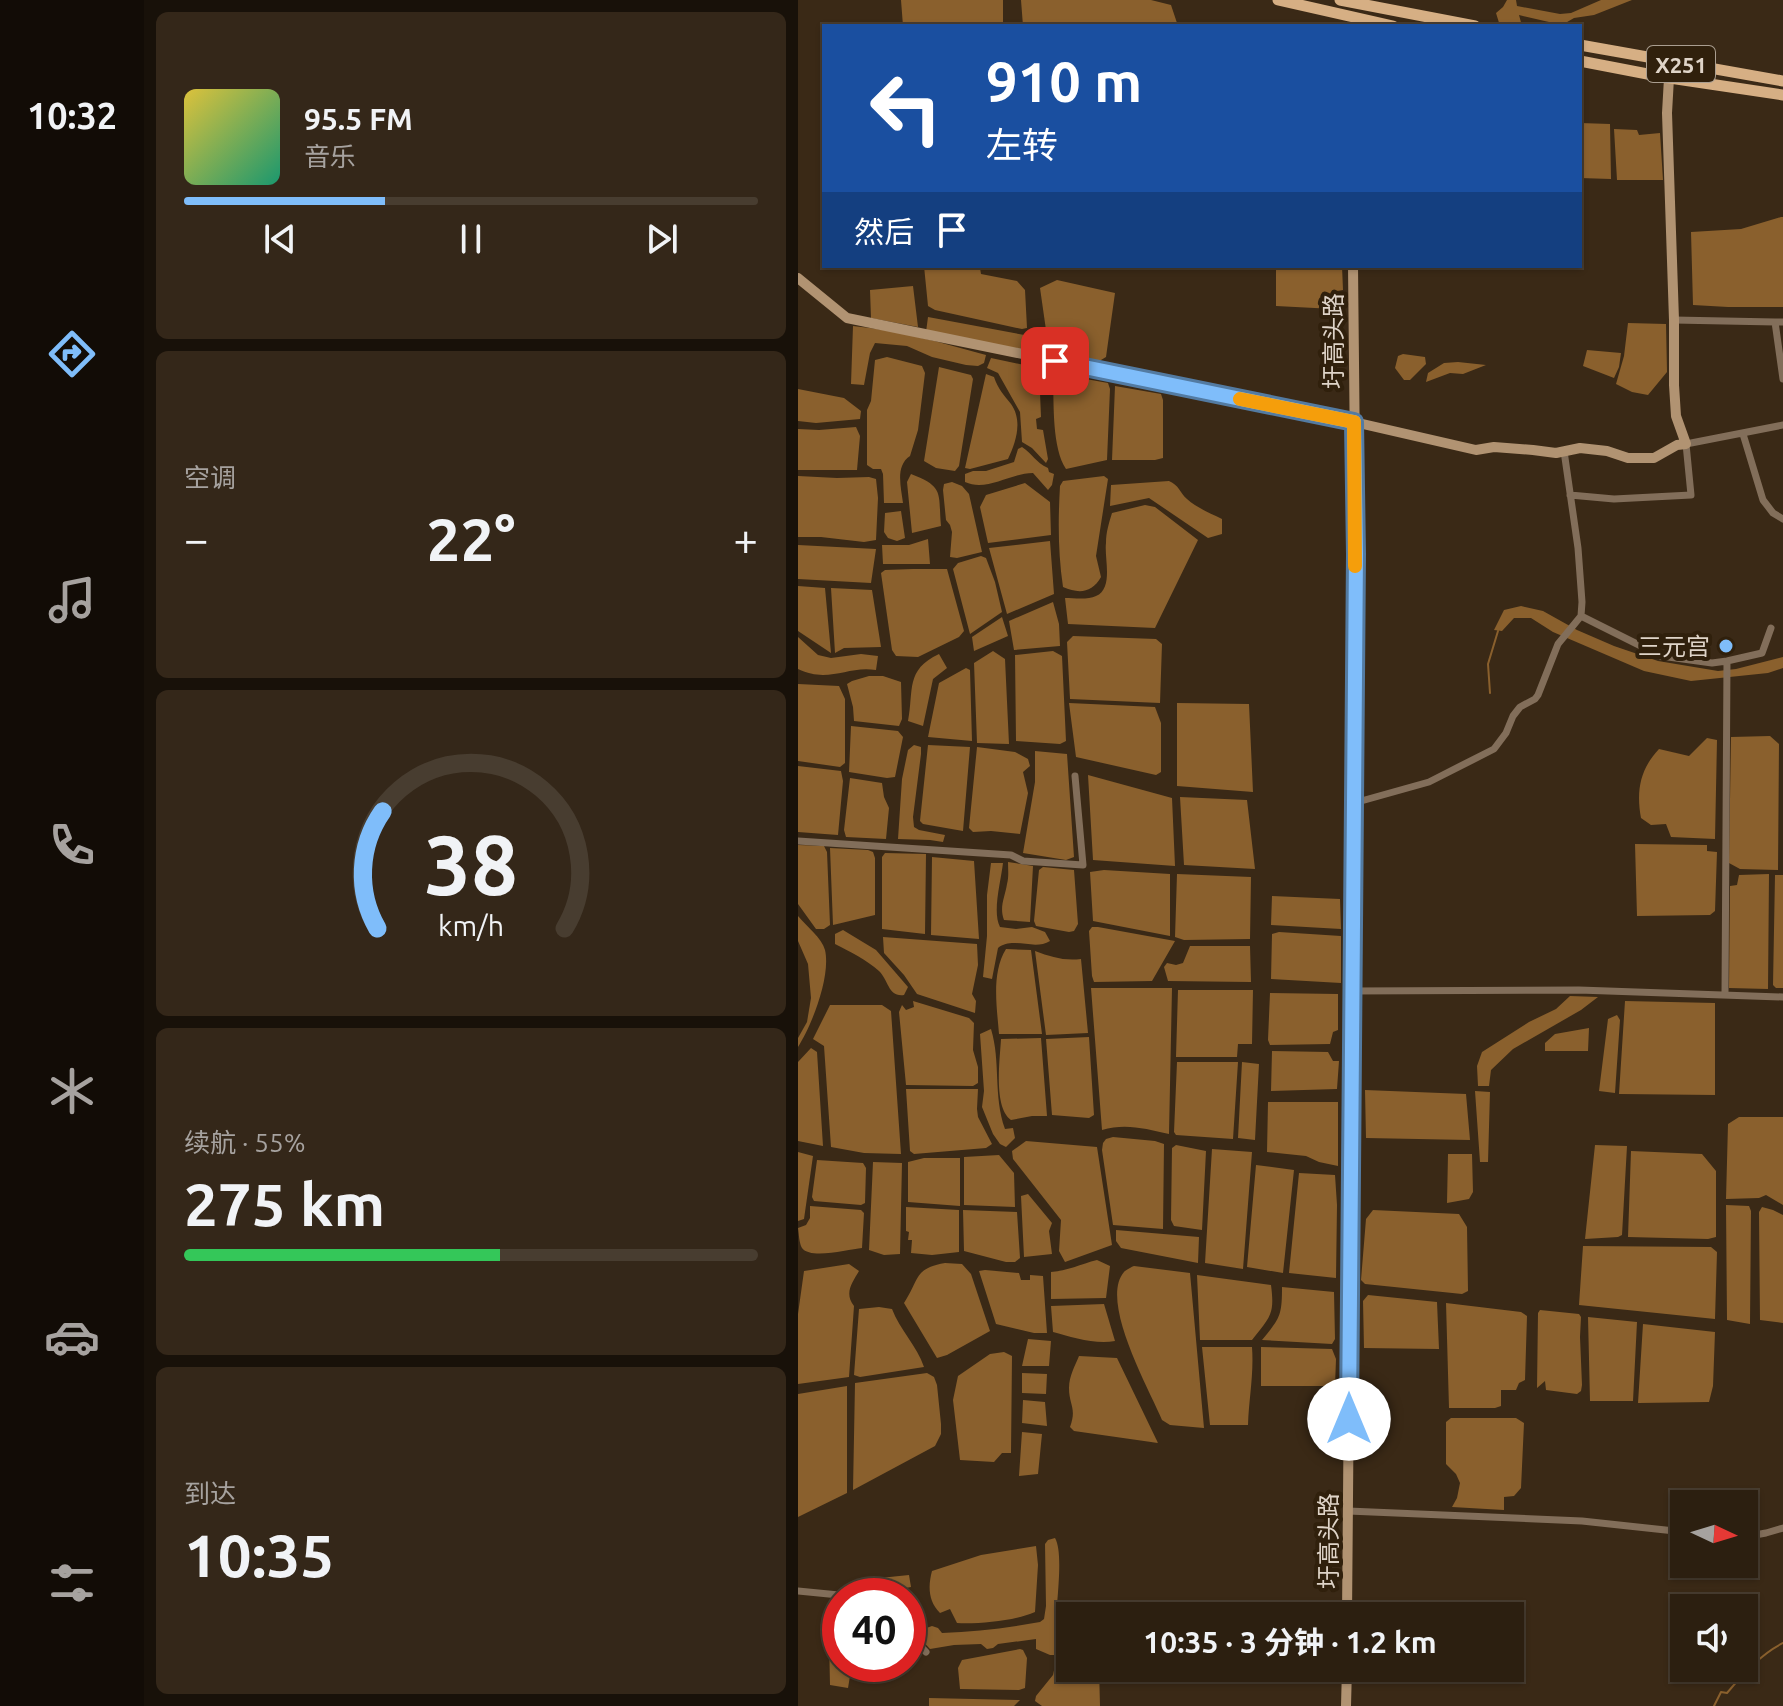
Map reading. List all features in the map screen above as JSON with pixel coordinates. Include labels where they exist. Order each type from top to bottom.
[{"type":"main road","points":[[1278,0],[1361,23]]},
{"type":"main road","points":[[1340,0],[1465,24]]},
{"type":"main road","name":"X251","points":[[1582,45],[1783,81]]},
{"type":"main road","name":"X251","points":[[1582,61],[1783,95]]},
{"type":"street","points":[[1570,495],[1614,499],[1691,495],[1686,444],[1676,416],[1674,385],[1667,113],[1669,78]]},
{"type":"street","name":"圩高头路","points":[[1347,1602],[1356,554],[1353,268]]},
{"type":"street","points":[[798,278],[847,318],[1476,450],[1494,447],[1556,453],[1580,448],[1607,451],[1628,458],[1654,458],[1677,445],[1783,425]]},
{"type":"street","points":[[1674,320],[1779,322],[1783,379]]},
{"type":"street","points":[[1743,434],[1763,500],[1773,513],[1783,519]]},
{"type":"street","points":[[1354,803],[1429,782],[1494,749],[1520,707],[1538,695],[1558,644],[1581,616],[1578,548],[1564,451]]},
{"type":"street","points":[[1581,616],[1661,656],[1727,665],[1762,653],[1771,628]]},
{"type":"street","points":[[1725,995],[1727,665]]},
{"type":"street","points":[[798,841],[1011,855],[1023,861],[1083,865],[1075,776]]},
{"type":"street","points":[[1352,991],[1579,990],[1783,997]]},
{"type":"street","points":[[1348,1511],[1582,1521],[1670,1530]]},
{"type":"street","points":[[1758,1534],[1783,1528]]},
{"type":"street","points":[[798,1591],[822,1593]]},
{"type":"street","points":[[1346,1706],[1347,1682]]},
{"type":"shaded area","points":[[901,0],[1003,0],[1001,24],[903,24]]},
{"type":"shaded area","points":[[1021,0],[1151,0],[1171,5],[1177,24],[1023,24]]},
{"type":"shaded area","points":[[1507,0],[1516,0],[1517,6],[1560,14],[1571,13],[1601,0],[1632,0],[1564,24],[1519,15],[1521,24],[1499,24],[1496,13]]},
{"type":"shaded area","points":[[1582,123],[1610,124],[1611,179],[1582,178]]},
{"type":"shaded area","points":[[1614,129],[1637,130],[1639,135],[1660,133],[1663,180],[1617,180]]},
{"type":"shaded area","points":[[1783,217],[1783,307],[1693,305],[1691,232],[1741,229]]},
{"type":"shaded area","points":[[924,268],[980,268],[981,274],[1017,281],[1025,290],[1027,328],[935,310],[928,306]]},
{"type":"shaded area","points":[[1276,268],[1342,268],[1343,290],[1337,291],[1334,309],[1276,306]]},
{"type":"shaded area","points":[[1057,280],[1115,293],[1106,357],[1096,363],[1049,351],[1040,288]]},
{"type":"shaded area","points":[[913,286],[918,327],[871,318],[870,290]]},
{"type":"shaded area","points":[[928,317],[1030,336],[1033,351],[1029,353],[926,332]]},
{"type":"shaded area","points":[[1628,323],[1666,324],[1667,372],[1648,395],[1616,384],[1624,356]]},
{"type":"shaded area","points":[[853,326],[903,334],[986,355],[984,363],[966,365],[932,357],[907,346],[875,343],[864,385],[851,384]]},
{"type":"shaded area","points":[[1587,350],[1621,353],[1614,378],[1583,366]]},
{"type":"shaded area","points":[[1398,356],[1425,357],[1426,364],[1410,380],[1404,380],[1395,368]]},
{"type":"shaded area","points":[[887,357],[922,366],[925,373],[918,430],[910,456],[902,465],[900,484],[903,503],[884,503],[881,469],[867,465],[867,410],[871,401],[875,360]]},
{"type":"shaded area","points":[[991,358],[1039,368],[1041,417],[1036,419],[1037,429],[1043,430],[1046,463],[1022,442],[1020,412],[998,373],[987,368]]},
{"type":"shaded area","points":[[1444,363],[1486,365],[1426,382],[1428,373]]},
{"type":"shaded area","points":[[939,367],[971,375],[973,379],[959,466],[955,471],[936,468],[924,461]]},
{"type":"shaded area","points":[[986,374],[994,377],[1015,411],[1017,432],[1008,459],[970,469],[965,468]]},
{"type":"shaded area","points":[[1058,374],[1108,383],[1107,460],[1066,469],[1058,450],[1055,426],[1053,381]]},
{"type":"shaded area","points":[[1115,386],[1161,394],[1163,458],[1112,460]]},
{"type":"shaded area","points":[[798,389],[844,398],[861,411],[860,419],[816,423],[798,421]]},
{"type":"shaded area","points":[[856,427],[860,436],[857,470],[798,470],[798,429]]},
{"type":"shaded area","points":[[1022,447],[1054,474],[1048,490],[1033,473],[990,484],[965,482],[965,474],[1014,462],[1018,449]]},
{"type":"shaded area","points":[[911,474],[930,483],[938,492],[941,526],[912,533],[907,482]]},
{"type":"shaded area","points":[[798,476],[876,479],[876,540],[864,542],[798,537]]},
{"type":"shaded area","points":[[1104,476],[1108,479],[1096,556],[1101,577],[1089,589],[1080,591],[1063,587],[1060,486],[1063,481]]},
{"type":"shaded area","points":[[1169,481],[1191,502],[1222,519],[1222,534],[1208,538],[1149,498],[1110,506],[1111,485]]},
{"type":"shaded area","points":[[952,482],[962,486],[969,494],[982,552],[957,558],[950,557],[952,532],[946,520],[943,490],[944,484]]},
{"type":"shaded area","points":[[1025,483],[1050,502],[1051,535],[988,543],[980,507],[986,495]]},
{"type":"shaded area","points":[[1145,505],[1155,507],[1198,540],[1155,628],[1068,624],[1065,598],[1093,597],[1105,586],[1106,539],[1112,513]]},
{"type":"shaded area","points":[[901,511],[905,538],[897,541],[888,538],[884,532],[885,513]]},
{"type":"shaded area","points":[[928,539],[930,564],[883,564],[882,545],[909,545]]},
{"type":"shaded area","points":[[1050,541],[1054,594],[1007,614],[989,548]]},
{"type":"shaded area","points":[[798,545],[876,549],[871,583],[798,579]]},
{"type":"shaded area","points":[[981,556],[986,558],[995,582],[1002,612],[970,634],[953,569],[958,563]]},
{"type":"shaded area","points":[[947,569],[964,631],[959,637],[918,657],[896,656],[892,650],[881,573],[885,570]]},
{"type":"shaded area","points":[[798,586],[825,588],[831,653],[798,631]]},
{"type":"shaded area","points":[[831,588],[872,590],[881,647],[844,648],[835,653]]},
{"type":"shaded area","points":[[1053,602],[1059,624],[1060,646],[1014,650],[1009,621]]},
{"type":"shaded area","points":[[1521,606],[1543,611],[1577,630],[1658,661],[1718,671],[1783,657],[1783,668],[1768,673],[1691,681],[1644,671],[1553,632],[1531,618],[1514,618],[1502,631],[1494,630],[1504,610]]},
{"type":"shaded area","points":[[1002,617],[1008,636],[974,651],[972,637]]},
{"type":"shaded area","points":[[1073,636],[1156,639],[1162,644],[1160,703],[1070,699],[1067,642]]},
{"type":"shaded area","points":[[798,637],[818,655],[831,658],[861,654],[878,656],[876,670],[819,675],[798,669]]},
{"type":"shaded area","points":[[993,651],[1005,659],[1009,744],[977,743],[974,663]]},
{"type":"shaded area","points":[[1053,651],[1062,656],[1066,741],[1060,744],[1016,741],[1015,655]]},
{"type":"shaded area","points":[[939,654],[947,668],[933,679],[923,726],[908,721],[916,674],[928,660]]},
{"type":"shaded area","points":[[966,668],[970,670],[972,741],[928,737],[939,683]]},
{"type":"shaded area","points":[[869,676],[883,676],[901,682],[902,719],[899,726],[854,721],[847,684]]},
{"type":"shaded area","points":[[798,684],[839,686],[845,699],[845,763],[840,767],[798,761]]},
{"type":"shaded area","points":[[1069,703],[1155,707],[1161,723],[1161,772],[1156,775],[1076,757]]},
{"type":"shaded area","points":[[1177,703],[1249,704],[1253,792],[1177,786]]},
{"type":"shaded area","points":[[851,726],[898,731],[903,737],[895,777],[849,772]]},
{"type":"shaded area","points":[[1770,736],[1779,744],[1778,870],[1740,869],[1729,863],[1731,737]]},
{"type":"shaded area","points":[[1707,738],[1717,740],[1715,839],[1671,837],[1666,824],[1651,825],[1641,818],[1639,790],[1647,764],[1659,749],[1689,756]]},
{"type":"shaded area","points":[[914,745],[921,747],[921,754],[914,827],[945,835],[943,842],[898,839],[902,779],[908,750]]},
{"type":"shaded area","points":[[928,745],[970,747],[963,831],[920,821]]},
{"type":"shaded area","points":[[977,747],[1015,752],[1028,759],[1030,766],[1023,772],[1028,793],[1020,834],[973,832],[969,828]]},
{"type":"shaded area","points":[[1035,751],[1067,754],[1074,857],[1066,860],[1023,853],[1035,782]]},
{"type":"shaded area","points":[[798,766],[841,771],[843,781],[838,835],[798,832]]},
{"type":"shaded area","points":[[1088,775],[1172,798],[1175,866],[1093,860]]},
{"type":"shaded area","points":[[850,778],[882,783],[889,808],[886,839],[846,837],[844,830]]},
{"type":"shaded area","points":[[1180,797],[1247,800],[1255,869],[1184,865]]},
{"type":"shaded area","points":[[1635,844],[1707,845],[1707,851],[1717,852],[1715,911],[1710,915],[1637,916]]},
{"type":"shaded area","points":[[798,845],[824,846],[827,852],[830,925],[824,929],[816,929],[798,904]]},
{"type":"shaded area","points":[[830,848],[873,852],[875,915],[833,925]]},
{"type":"shaded area","points":[[885,853],[926,854],[925,934],[882,929],[882,857]]},
{"type":"shaded area","points":[[932,857],[974,861],[979,939],[931,935]]},
{"type":"shaded area","points":[[1008,862],[1033,866],[1030,922],[1004,920],[1002,906]]},
{"type":"shaded area","points":[[991,863],[1003,863],[997,905],[1000,927],[1032,927],[1045,932],[1050,941],[1037,945],[1010,943],[998,948],[992,979],[983,977]]},
{"type":"shaded area","points":[[1043,867],[1074,870],[1078,924],[1074,931],[1036,926],[1039,870]]},
{"type":"shaded area","points":[[1090,872],[1170,874],[1170,936],[1093,921]]},
{"type":"shaded area","points":[[1177,874],[1251,877],[1250,939],[1184,940],[1175,937]]},
{"type":"shaded area","points":[[1769,874],[1768,989],[1729,988],[1730,886],[1737,885],[1739,875]]},
{"type":"shaded area","points":[[1775,875],[1783,875],[1783,988],[1773,985]]},
{"type":"shaded area","points":[[1272,896],[1340,899],[1341,929],[1271,925]]},
{"type":"shaded area","points":[[798,916],[821,941],[826,961],[819,1000],[798,1047],[811,998],[808,964],[798,941]]},
{"type":"shaded area","points":[[1092,927],[1175,941],[1152,981],[1094,982],[1089,931]]},
{"type":"shaded area","points":[[843,930],[876,950],[908,987],[904,995],[895,994],[874,967],[835,944],[835,934]]},
{"type":"shaded area","points":[[1272,934],[1341,936],[1341,983],[1271,979]]},
{"type":"shaded area","points":[[883,937],[977,944],[978,965],[972,994],[976,1001],[975,1013],[917,994],[884,953]]},
{"type":"shaded area","points":[[1190,946],[1250,946],[1251,982],[1168,981],[1164,967],[1167,963],[1183,963]]},
{"type":"shaded area","points":[[1006,949],[1031,950],[1042,1034],[999,1034],[997,980]]},
{"type":"shaded area","points":[[1035,951],[1058,958],[1081,959],[1088,1033],[1046,1035]]},
{"type":"shaded area","points":[[1091,988],[1172,988],[1169,1134],[1128,1127],[1102,1130]]},
{"type":"shaded area","points":[[1178,990],[1253,990],[1252,1044],[1238,1044],[1237,1057],[1176,1057]]},
{"type":"shaded area","points":[[1270,993],[1338,994],[1338,1030],[1333,1032],[1330,1044],[1270,1045]]},
{"type":"shaded area","points":[[1570,996],[1598,997],[1513,1049],[1491,1070],[1489,1086],[1478,1086],[1477,1066],[1482,1052],[1556,1009]]},
{"type":"shaded area","points":[[913,1001],[969,1018],[974,1023],[973,1050],[978,1083],[973,1086],[906,1085],[899,1012],[902,1005],[906,1010],[914,1007]]},
{"type":"shaded area","points":[[1625,1001],[1715,1003],[1715,1095],[1619,1094]]},
{"type":"shaded area","points":[[830,1005],[882,1005],[891,1011],[901,1154],[864,1153],[831,1147],[824,1046],[813,1039]]},
{"type":"shaded area","points":[[1617,1015],[1620,1020],[1615,1093],[1599,1091],[1608,1019]]},
{"type":"shaded area","points":[[1589,1028],[1588,1051],[1545,1051],[1545,1043],[1555,1034]]},
{"type":"shaded area","points":[[991,1029],[1001,1116],[1005,1129],[1013,1128],[1015,1138],[1006,1147],[993,1134],[982,1107],[984,1091],[980,1034]]},
{"type":"shaded area","points":[[1089,1037],[1094,1115],[1089,1118],[1052,1115],[1046,1039]]},
{"type":"shaded area","points":[[1041,1038],[1047,1116],[1011,1120],[1005,1114],[1000,1094],[1001,1039]]},
{"type":"shaded area","points":[[811,1048],[817,1052],[823,1146],[798,1141],[798,1062]]},
{"type":"shaded area","points":[[1272,1051],[1328,1052],[1333,1061],[1339,1061],[1337,1089],[1271,1091]]},
{"type":"shaded area","points":[[1177,1062],[1238,1062],[1233,1139],[1176,1135]]},
{"type":"shaded area","points":[[1242,1062],[1259,1064],[1255,1140],[1238,1138]]},
{"type":"shaded area","points":[[906,1089],[978,1089],[978,1117],[992,1144],[986,1148],[914,1154],[910,1151]]},
{"type":"shaded area","points":[[1365,1090],[1466,1094],[1470,1140],[1366,1138]]},
{"type":"shaded area","points":[[1475,1091],[1490,1092],[1488,1162],[1480,1162]]},
{"type":"shaded area","points":[[1268,1102],[1338,1102],[1338,1166],[1306,1156],[1267,1152]]},
{"type":"shaded area","points":[[1739,1117],[1783,1117],[1783,1205],[1766,1195],[1726,1199],[1728,1124]]},
{"type":"shaded area","points":[[1113,1137],[1164,1144],[1163,1229],[1113,1225],[1102,1150],[1106,1139]]},
{"type":"shaded area","points":[[1026,1141],[1097,1147],[1112,1245],[1065,1262],[1059,1251],[1061,1220],[1013,1159],[1012,1151]]},
{"type":"shaded area","points":[[1176,1145],[1206,1151],[1202,1230],[1174,1226],[1171,1220],[1172,1148]]},
{"type":"shaded area","points":[[1595,1145],[1627,1146],[1622,1235],[1618,1237],[1585,1239]]},
{"type":"shaded area","points":[[1212,1149],[1252,1152],[1243,1269],[1205,1263]]},
{"type":"shaded area","points":[[1631,1151],[1702,1154],[1716,1171],[1716,1237],[1628,1237]]},
{"type":"shaded area","points":[[798,1152],[813,1156],[804,1219],[798,1221]]},
{"type":"shaded area","points":[[1448,1154],[1472,1154],[1473,1192],[1469,1199],[1447,1203]]},
{"type":"shaded area","points":[[999,1155],[1014,1173],[1015,1207],[964,1205],[964,1157]]},
{"type":"shaded area","points":[[924,1158],[960,1158],[960,1206],[908,1202],[908,1162]]},
{"type":"shaded area","points":[[817,1160],[863,1163],[866,1168],[865,1203],[814,1201]]},
{"type":"shaded area","points":[[873,1162],[902,1163],[900,1254],[884,1255],[869,1250]]},
{"type":"shaded area","points":[[1256,1165],[1294,1170],[1283,1273],[1247,1267]]},
{"type":"shaded area","points":[[1299,1173],[1335,1175],[1336,1278],[1289,1273]]},
{"type":"shaded area","points":[[1028,1194],[1052,1223],[1049,1231],[1052,1254],[1024,1257],[1021,1196]]},
{"type":"shaded area","points":[[1726,1205],[1749,1206],[1751,1211],[1750,1324],[1727,1320]]},
{"type":"shaded area","points":[[810,1206],[861,1210],[864,1213],[862,1248],[822,1254],[802,1248],[798,1228],[806,1225],[810,1218]]},
{"type":"shaded area","points":[[906,1207],[959,1210],[959,1252],[932,1255],[911,1253],[912,1240],[908,1240],[909,1232],[906,1231]]},
{"type":"shaded area","points":[[1762,1207],[1783,1215],[1783,1323],[1760,1320],[1759,1212]]},
{"type":"shaded area","points":[[963,1210],[1017,1212],[1020,1258],[1015,1262],[1006,1262],[964,1251]]},
{"type":"shaded area","points":[[1373,1210],[1459,1214],[1467,1227],[1468,1291],[1462,1294],[1365,1284],[1361,1280],[1366,1219]]},
{"type":"shaded area","points":[[1116,1230],[1199,1237],[1198,1263],[1121,1248],[1116,1241]]},
{"type":"shaded area","points":[[1583,1246],[1711,1247],[1717,1252],[1715,1319],[1579,1305]]},
{"type":"shaded area","points":[[1097,1260],[1110,1266],[1106,1298],[1051,1299],[1051,1272]]},
{"type":"shaded area","points":[[945,1263],[962,1264],[971,1274],[990,1331],[937,1358],[904,1303],[922,1272]]},
{"type":"shaded area","points":[[849,1264],[859,1271],[849,1292],[854,1306],[849,1377],[798,1384],[798,1314],[804,1271]]},
{"type":"shaded area","points":[[1134,1266],[1190,1273],[1204,1428],[1170,1425],[1162,1420],[1138,1367],[1118,1303],[1118,1285],[1124,1271]]},
{"type":"shaded area","points":[[979,1271],[1019,1273],[1021,1280],[1030,1280],[1030,1275],[1043,1276],[1047,1333],[996,1324]]},
{"type":"shaded area","points":[[1197,1275],[1271,1285],[1270,1315],[1252,1340],[1200,1340]]},
{"type":"shaded area","points":[[1282,1287],[1334,1292],[1335,1339],[1332,1344],[1262,1340],[1279,1316]]},
{"type":"shaded area","points":[[1368,1295],[1437,1302],[1439,1349],[1364,1348],[1363,1301]]},
{"type":"shaded area","points":[[1446,1303],[1521,1312],[1527,1316],[1525,1380],[1519,1383],[1516,1390],[1501,1390],[1501,1406],[1449,1408]]},
{"type":"shaded area","points":[[1104,1304],[1115,1341],[1092,1341],[1053,1332],[1051,1306]]},
{"type":"shaded area","points":[[859,1309],[892,1309],[924,1367],[860,1377],[854,1375]]},
{"type":"shaded area","points":[[1540,1310],[1579,1314],[1581,1317],[1582,1385],[1577,1394],[1546,1390],[1545,1381],[1537,1388]]},
{"type":"shaded area","points":[[1588,1317],[1637,1322],[1633,1401],[1590,1401]]},
{"type":"shaded area","points":[[1643,1324],[1715,1332],[1713,1386],[1709,1402],[1638,1403]]},
{"type":"shaded area","points":[[1028,1339],[1051,1341],[1049,1366],[1022,1366]]},
{"type":"shaded area","points":[[1202,1347],[1252,1347],[1248,1425],[1210,1425]]},
{"type":"shaded area","points":[[1261,1347],[1332,1349],[1336,1359],[1335,1386],[1261,1386]]},
{"type":"shaded area","points":[[1004,1352],[1012,1356],[1011,1453],[1002,1453],[994,1462],[960,1460],[953,1400],[958,1376],[990,1354]]},
{"type":"shaded area","points":[[1079,1356],[1117,1358],[1158,1443],[1074,1431],[1070,1427],[1073,1411],[1069,1384]]},
{"type":"shaded area","points":[[927,1373],[934,1377],[937,1385],[941,1434],[935,1446],[853,1490],[855,1383]]},
{"type":"shaded area","points":[[1022,1373],[1047,1374],[1046,1394],[1022,1393]]},
{"type":"shaded area","points":[[847,1386],[847,1493],[798,1517],[798,1394]]},
{"type":"shaded area","points":[[1023,1400],[1045,1402],[1047,1426],[1022,1423]]},
{"type":"shaded area","points":[[1451,1418],[1516,1418],[1524,1423],[1521,1488],[1514,1496],[1504,1497],[1504,1510],[1452,1507],[1460,1483],[1446,1464],[1446,1422]]},
{"type":"shaded area","points":[[1022,1432],[1042,1434],[1038,1474],[1019,1476]]},
{"type":"shaded area","points":[[1055,1538],[1058,1545],[1056,1655],[1036,1649],[1036,1639],[998,1644],[987,1649],[981,1644],[930,1649],[926,1645],[926,1628],[932,1626],[942,1633],[991,1629],[1044,1619],[1045,1544]]},
{"type":"shaded area","points":[[1036,1546],[1035,1612],[997,1621],[957,1623],[950,1609],[940,1613],[933,1603],[930,1588],[932,1571],[981,1555]]},
{"type":"shaded area","points":[[909,1575],[910,1578],[880,1578]]},
{"type":"shaded area","points":[[1020,1649],[1027,1658],[1025,1688],[960,1689],[958,1668],[962,1660]]},
{"type":"shaded area","points":[[1056,1661],[1056,1682],[1099,1682],[1100,1706],[1042,1706],[1035,1701],[1036,1696],[1053,1675]]},
{"type":"shaded area","points":[[830,1682],[849,1682],[848,1688],[830,1685]]},
{"type":"shaded area","points":[[929,1698],[1020,1700],[1014,1706],[929,1706]]},
{"type":"waterway","points":[[1490,693],[1488,664],[1498,631]]},
{"type":"waterway","points":[[1714,1706],[1721,1692],[1727,1693],[1760,1659],[1783,1643]]},
{"type":"slow traffic","points":[[1240,399],[1354,422],[1355,566]]},
{"type":"place","name":"三元宫","points":[[1726,646]]},
{"type":"route","points":[[1055,361],[1354,422],[1356,554],[1349,1419]]}]
